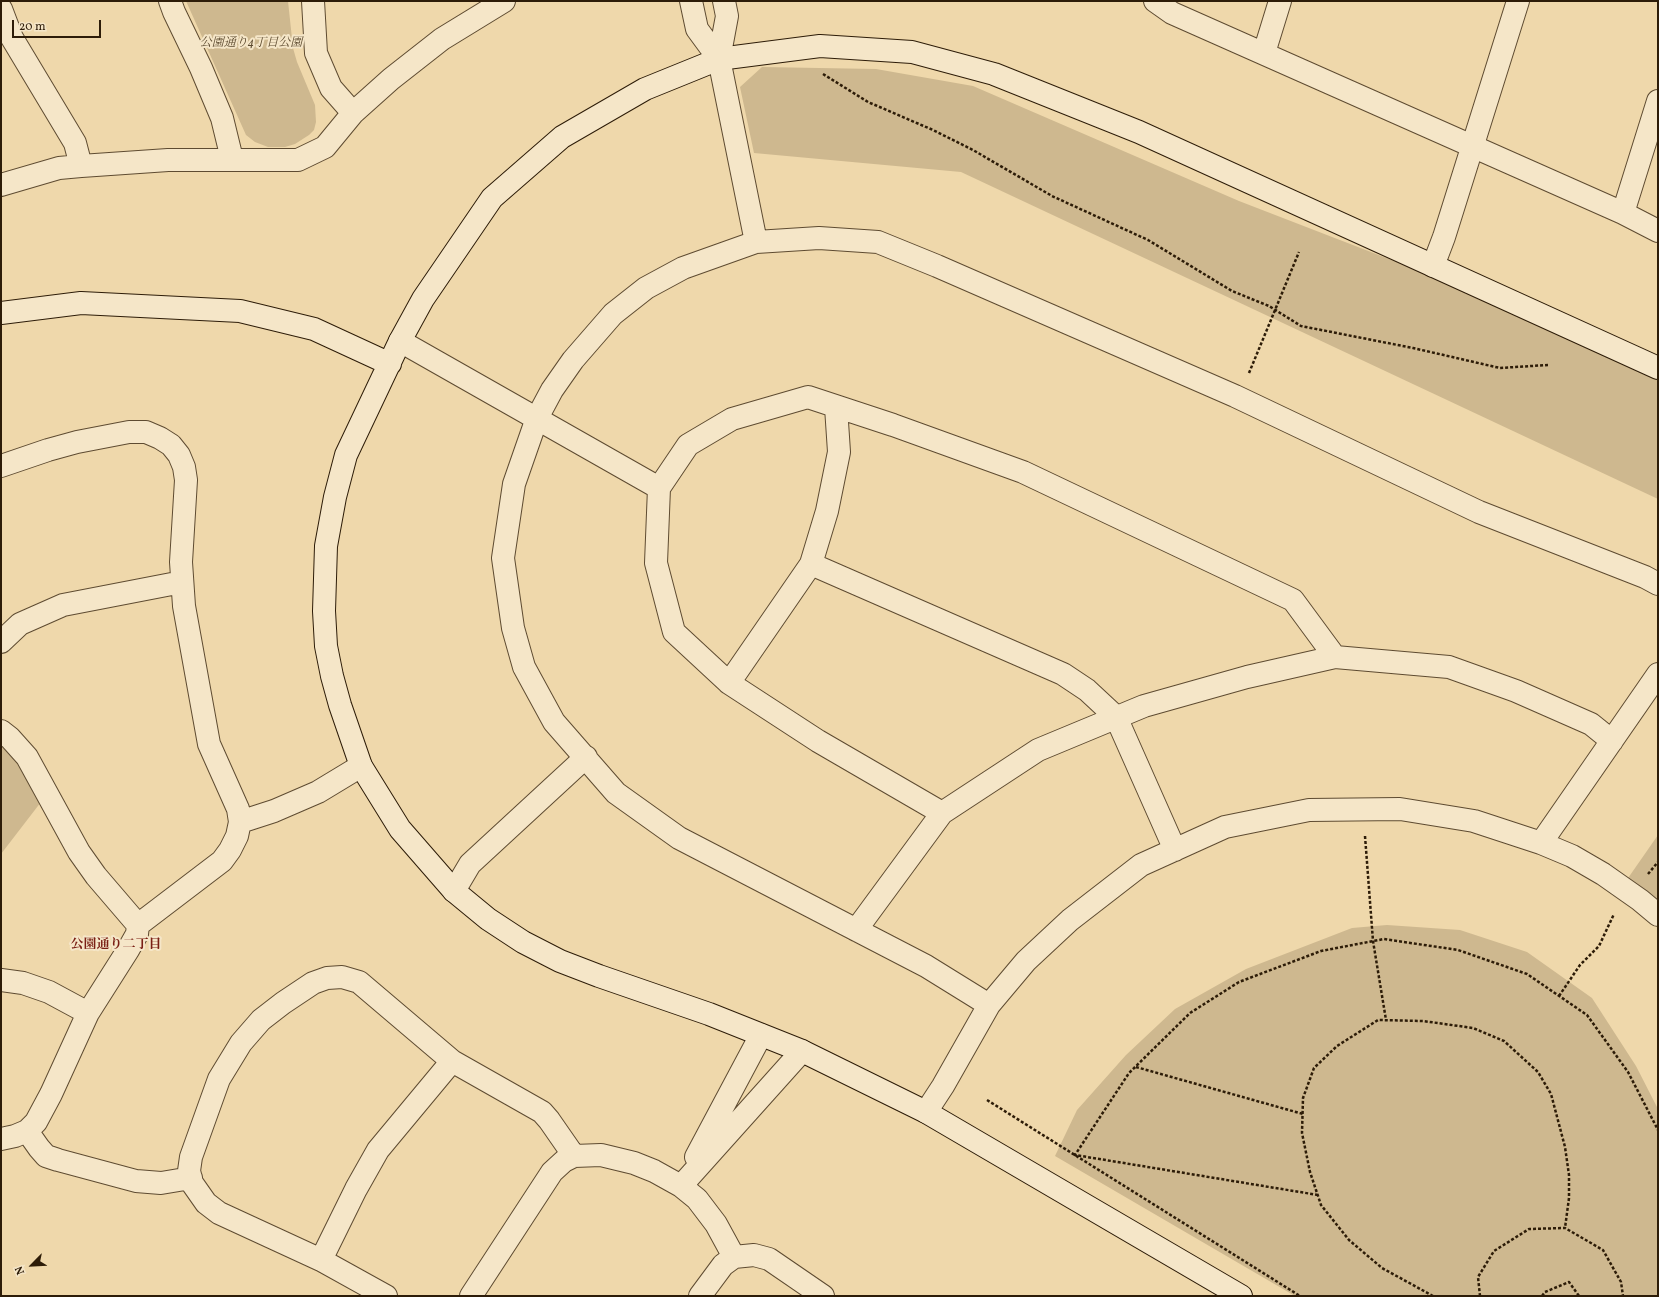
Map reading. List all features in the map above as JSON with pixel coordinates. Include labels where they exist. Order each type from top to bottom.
[{"type":"street","points":[[170,1],[222,118],[232,159]]},
{"type":"street","points":[[313,1],[316,53],[331,88],[353,113]]},
{"type":"street","points":[[691,1],[697,29],[719,60]]},
{"type":"street","points":[[724,1],[727,16],[719,60],[756,242]]},
{"type":"street","points":[[1155,1],[1172,13],[1623,213],[1658,231]]},
{"type":"street","points":[[1264,53],[1280,1]]},
{"type":"street","points":[[1433,266],[1444,237],[1518,1]]},
{"type":"street","points":[[1,185],[59,168],[81,166],[168,160],[298,160],[325,148],[353,113],[391,79],[442,39],[499,2]]},
{"type":"street","points":[[1,10],[12,38],[75,143],[81,166]]},
{"type":"street","points":[[1241,1296],[926,1112],[802,1051],[709,1014],[560,961],[523,942],[488,919],[454,891],[400,829],[361,766],[340,705],[332,676],[326,646],[324,611],[326,546],[335,497],[346,455],[400,341],[423,300],[492,198],[562,137],[645,89],[719,60],[820,46],[912,52],[994,74],[1139,132],[1658,368]]},
{"type":"street","points":[[1623,213],[1658,101]]},
{"type":"street","points":[[989,1005],[926,966],[679,838],[616,793],[554,722],[524,667],[512,628],[503,558],[514,484],[537,418],[552,390],[573,360],[613,314],[646,288],[683,268],[756,242],[819,238],[878,242],[937,266],[1239,398],[1479,512],[1645,577],[1658,584]]},
{"type":"street","points":[[1,313],[81,303],[240,310],[314,330],[390,364]]},
{"type":"street","points":[[400,341],[659,488]]},
{"type":"street","points":[[942,813],[818,741],[729,684],[674,632],[656,563],[659,488],[688,445],[732,419],[808,397],[893,425],[1023,472],[1293,600],[1335,657]]},
{"type":"street","points":[[729,684],[811,564],[827,511],[839,452],[836,407]]},
{"type":"street","points":[[1,466],[77,442],[129,432],[146,432],[160,438],[171,445],[179,456],[184,467],[186,480],[181,562],[184,606],[208,744],[238,809],[240,822],[237,836],[230,850],[222,861],[138,925],[137,934],[128,950],[88,1013],[36,1122],[27,1131],[15,1136],[1,1139]]},
{"type":"street","points":[[811,564],[1063,674],[1087,690],[1116,718],[1175,850]]},
{"type":"street","points":[[1,642],[20,624],[63,605],[182,582]]},
{"type":"street","points":[[856,930],[942,813],[1038,750],[1144,706],[1247,677],[1335,657],[1449,667],[1516,691],[1591,724],[1612,741]]},
{"type":"street","points":[[1541,843],[1658,674]]},
{"type":"street","points":[[1,731],[10,738],[27,757],[79,852],[96,876],[138,925]]},
{"type":"street","points":[[454,891],[470,864],[586,757]]},
{"type":"street","points":[[240,822],[274,811],[318,792],[361,766]]},
{"type":"street","points":[[926,1112],[943,1086],[989,1005],[1026,961],[1070,920],[1141,865],[1225,828],[1309,810],[1400,810],[1474,821],[1541,843],[1572,856],[1603,874],[1658,915]]},
{"type":"street","points":[[386,1296],[321,1260],[219,1213],[206,1204],[192,1184],[189,1171],[197,1138],[219,1079],[241,1043],[261,1020],[283,1003],[313,983],[327,978],[342,977],[359,982],[452,1061],[542,1112],[574,1156]]},
{"type":"street","points":[[1,980],[23,983],[49,992],[88,1013]]},
{"type":"street","points":[[681,1186],[761,1035]]},
{"type":"street","points":[[681,1186],[802,1051]]},
{"type":"street","points":[[321,1260],[356,1189],[378,1150],[452,1061]]},
{"type":"street","points":[[27,1131],[38,1148],[46,1156],[58,1160],[136,1181],[161,1183],[191,1178]]},
{"type":"street","points":[[471,1296],[552,1172],[564,1161],[574,1156],[600,1155],[634,1163],[654,1171],[681,1186],[697,1199],[711,1218],[734,1257]]},
{"type":"street","points":[[700,1296],[723,1265],[734,1257],[754,1255],[769,1259],[823,1296]]},
{"type":"path","points":[[817,71],[868,102],[933,130],[974,150],[1052,196],[1148,240],[1232,291],[1276,311],[1301,326],[1413,348],[1500,368],[1548,365]]},
{"type":"path","points":[[1239,398],[1299,252]]},
{"type":"path","points":[[1365,835],[1373,941],[1386,1020]]},
{"type":"path","points":[[1559,996],[1580,965],[1599,946],[1611,917],[1629,892],[1658,862]]},
{"type":"path","points":[[1075,1156],[1129,1073],[1190,1013],[1239,982],[1321,951],[1384,939],[1458,950],[1527,974],[1587,1015],[1628,1072],[1658,1130]]},
{"type":"path","points":[[1433,1296],[1382,1268],[1349,1240],[1321,1205],[1310,1172],[1302,1133],[1303,1098],[1314,1068],[1337,1046],[1378,1020],[1423,1021],[1473,1028],[1504,1041],[1538,1072],[1551,1094],[1565,1147],[1569,1175],[1569,1198],[1565,1228]]},
{"type":"path","points":[[1135,1066],[1302,1114]]},
{"type":"path","points":[[986,1100],[1300,1296]]},
{"type":"path","points":[[1075,1156],[1318,1195]]},
{"type":"path","points":[[1480,1296],[1478,1277],[1494,1251],[1529,1229],[1565,1228],[1602,1250],[1621,1282],[1623,1296]]},
{"type":"path","points":[[1542,1296],[1546,1292],[1569,1282],[1579,1296]]},
{"type":"green space","name":"公園通り4丁目公園","points":[[186,1],[288,1],[293,48],[297,62],[315,105],[316,122],[314,130],[309,135],[295,144],[285,147],[268,147],[255,142],[246,135]]},
{"type":"green space","points":[[762,67],[876,69],[973,86],[1239,201],[1658,363],[1658,499],[961,172],[754,153],[740,87]]},
{"type":"green space","points":[[1,744],[11,753],[41,802],[1,854]]},
{"type":"green space","points":[[1658,835],[1658,904],[1626,881]]},
{"type":"green space","points":[[1387,925],[1460,930],[1527,952],[1592,998],[1636,1066],[1658,1109],[1658,1296],[1295,1296],[1055,1156],[1077,1110],[1126,1055],[1175,1009],[1246,969],[1352,928]]},
{"type":"district","name":"公園通り二丁目","points":[[116,946]]}]
